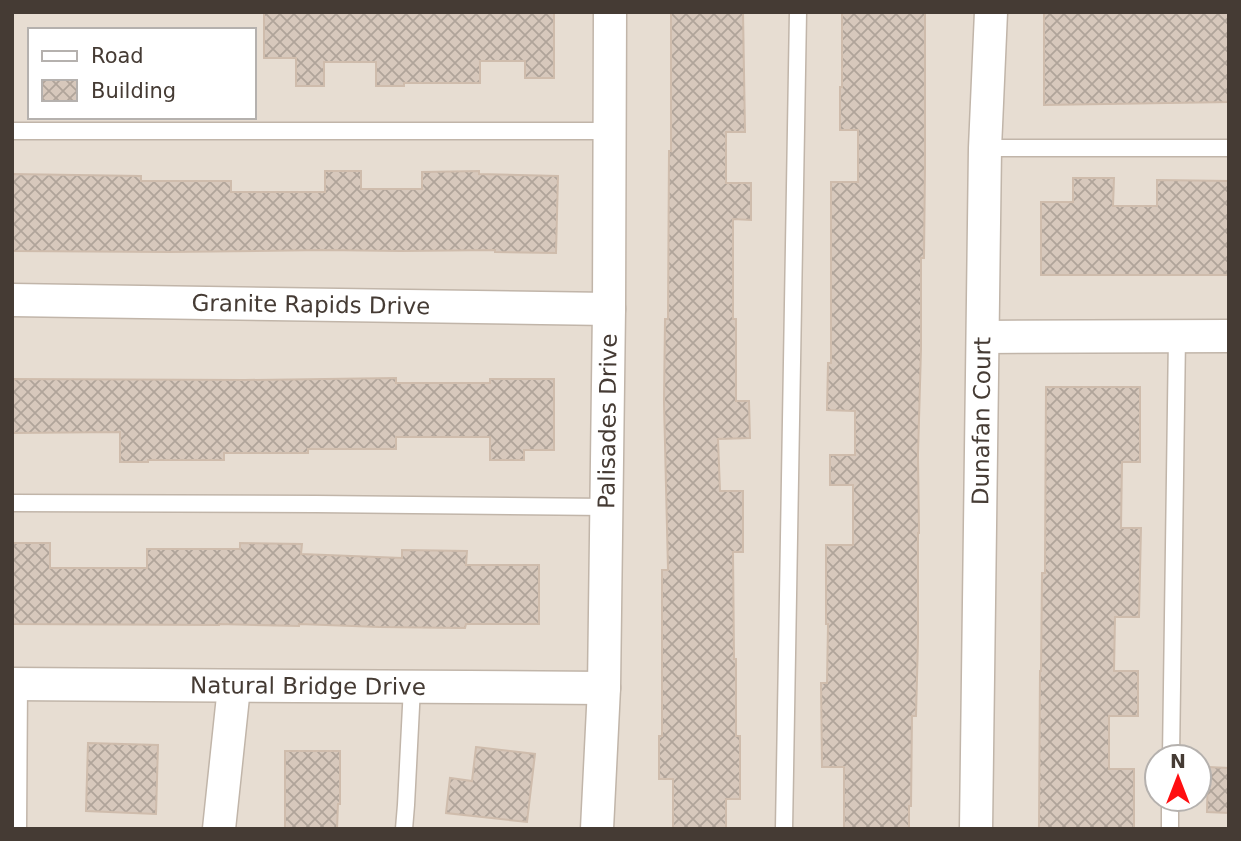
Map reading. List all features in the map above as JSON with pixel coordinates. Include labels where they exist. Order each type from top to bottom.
[{"type":"street","name":"Palisades Drive","points":[[597,829],[604,688],[607,507],[610,12]]},
{"type":"street","name":"Dunafan Court","points":[[976,829],[985,148],[991,12]]},
{"type":"street","name":"Granite Rapids Drive","points":[[12,300],[609,309]]},
{"type":"street","points":[[983,337],[1229,336]]},
{"type":"street","name":"Natural Bridge Drive","points":[[15,684],[604,688]]},
{"type":"street","points":[[219,829],[234,687]]},
{"type":"lane","points":[[784,829],[798,12]]},
{"type":"lane","points":[[12,131],[610,131]]},
{"type":"lane","points":[[985,148],[1229,148]]},
{"type":"lane","points":[[1171,743],[1177,336]]},
{"type":"lane","points":[[12,503],[607,507]]},
{"type":"lane","points":[[15,684],[18,829]]},
{"type":"lane","points":[[404,829],[412,687]]},
{"type":"shaded area","points":[[12,12],[1229,12],[1229,829],[12,829]]},
{"type":"building","points":[[264,12],[554,12],[554,78],[525,78],[525,61],[480,61],[480,83],[404,83],[404,86],[376,86],[376,62],[324,62],[324,86],[296,86],[296,58],[264,58]]},
{"type":"building","points":[[671,12],[743,12],[745,132],[726,132],[726,183],[751,183],[751,220],[733,219],[736,401],[749,401],[750,438],[718,439],[720,491],[743,491],[743,552],[733,552],[736,736],[740,736],[740,799],[726,799],[726,829],[673,829],[673,779],[659,779],[659,736],[662,736],[662,570],[668,570],[664,402],[665,319],[668,319]]},
{"type":"building","points":[[842,12],[925,12],[918,640],[916,716],[912,716],[909,829],[844,829],[844,767],[822,767],[821,683],[827,683],[826,545],[853,545],[853,485],[830,485],[830,455],[855,455],[855,411],[827,410],[828,363],[831,363],[831,182],[858,182],[858,130],[840,130]]},
{"type":"building","points":[[1229,12],[1229,102],[1044,105],[1044,13]]},
{"type":"building","points":[[325,171],[361,171],[361,189],[422,189],[422,172],[479,171],[479,174],[558,176],[556,253],[495,250],[12,251],[12,174],[141,176],[141,181],[231,181],[231,192],[325,192]]},
{"type":"building","points":[[1073,178],[1114,178],[1113,206],[1157,206],[1157,180],[1229,181],[1229,275],[1041,275],[1041,202],[1073,202]]},
{"type":"building","points":[[396,378],[396,383],[490,383],[490,379],[554,379],[554,450],[524,450],[524,460],[490,460],[490,437],[396,437],[396,449],[308,449],[308,453],[224,453],[224,460],[120,462],[120,432],[12,433],[12,379]]},
{"type":"building","points":[[1046,387],[1140,387],[1140,462],[1122,462],[1121,528],[1141,528],[1139,617],[1115,617],[1114,671],[1138,671],[1138,716],[1109,716],[1109,769],[1134,769],[1134,829],[1039,829]]},
{"type":"building","points":[[12,543],[50,543],[50,568],[147,568],[147,549],[240,549],[240,543],[302,544],[301,554],[402,558],[402,550],[467,551],[466,565],[539,565],[539,624],[466,624],[465,628],[299,624],[12,624]]},
{"type":"building","points":[[88,743],[158,745],[156,814],[86,811]]},
{"type":"building","points":[[476,747],[535,754],[527,822],[446,813],[450,778],[472,781]]},
{"type":"building","points":[[285,751],[340,751],[337,829],[285,829]]},
{"type":"building","points":[[1213,767],[1229,768],[1229,813],[1213,812]]}]
